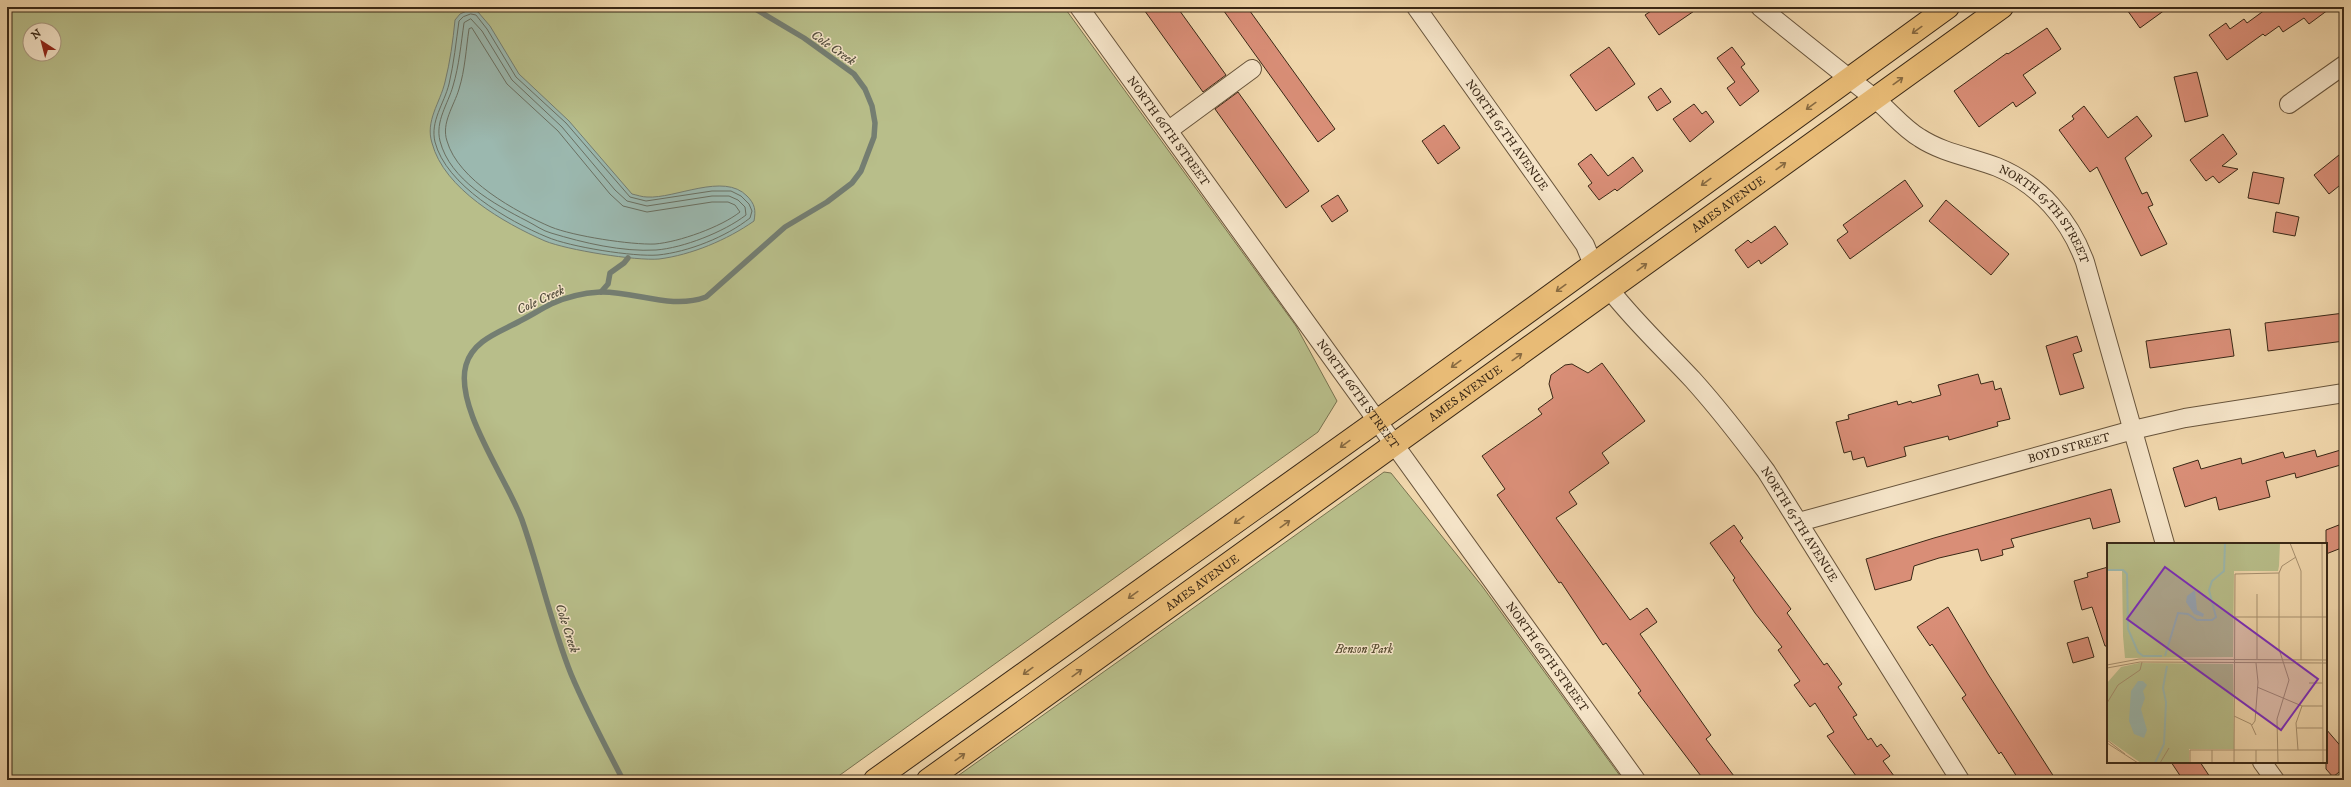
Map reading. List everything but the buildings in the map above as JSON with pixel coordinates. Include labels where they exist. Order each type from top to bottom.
[{"type":"main road","points":[[875,780],[1377,421],[1948,7]]},
{"type":"main road","name":"AMES AVENUE","points":[[928,780],[2002,7]]},
{"type":"street","name":"NORTH 66TH STREET","points":[[1080,7],[1394,446],[1636,780]]},
{"type":"street","name":"NORTH 65TH AVENUE","points":[[1416,7],[1585,245],[1593,265]]},
{"type":"street","name":"NORTH 65TH STREET","points":[[1760,7],[1848,79],[1874,98],[1921,139],[1944,149],[1997,167],[2025,182],[2049,202],[2068,225],[2085,262],[2165,543]]},
{"type":"street","points":[[2289,104],[2344,65]]},
{"type":"street","points":[[1169,130],[1252,69]]},
{"type":"street","name":"NORTH 65TH AVENUE","points":[[1610,290],[1630,316],[1693,380],[1743,439],[1798,522],[1960,780]]},
{"type":"street","name":"BOYD STREET","points":[[1798,522],[2132,430],[2185,418],[2344,393]]},
{"type":"street","points":[[2263,763],[2275,780]]},
{"type":"green space","points":[[7,7],[1064,7],[1296,326],[1337,401],[1318,432],[833,780],[7,780]]},
{"type":"green space","name":"Benson Park","points":[[1384,472],[1391,473],[1482,586],[1623,780],[952,780]]},
{"type":"water","points":[[471,9],[478,12],[490,26],[519,74],[569,121],[632,194],[645,197],[658,197],[699,188],[726,186],[737,189],[750,199],[754,207],[754,221],[708,246],[671,257],[648,259],[619,257],[555,244],[529,234],[494,214],[462,189],[449,175],[439,160],[430,135],[430,127],[434,112],[443,90],[447,74],[455,20],[460,14]]},
{"type":"waterway","name":"Cole Creek","points":[[623,780],[589,714],[571,674],[557,636],[522,520],[474,422],[464,382],[466,365],[475,349],[488,338],[551,304],[569,297],[600,292],[613,292],[680,302],[706,297],[785,227],[827,202],[852,183],[861,171],[874,137],[875,123],[872,106],[865,89],[854,74],[804,38],[752,7]]},
{"type":"waterway","points":[[601,292],[608,284],[610,273],[624,263],[628,258]]}]
